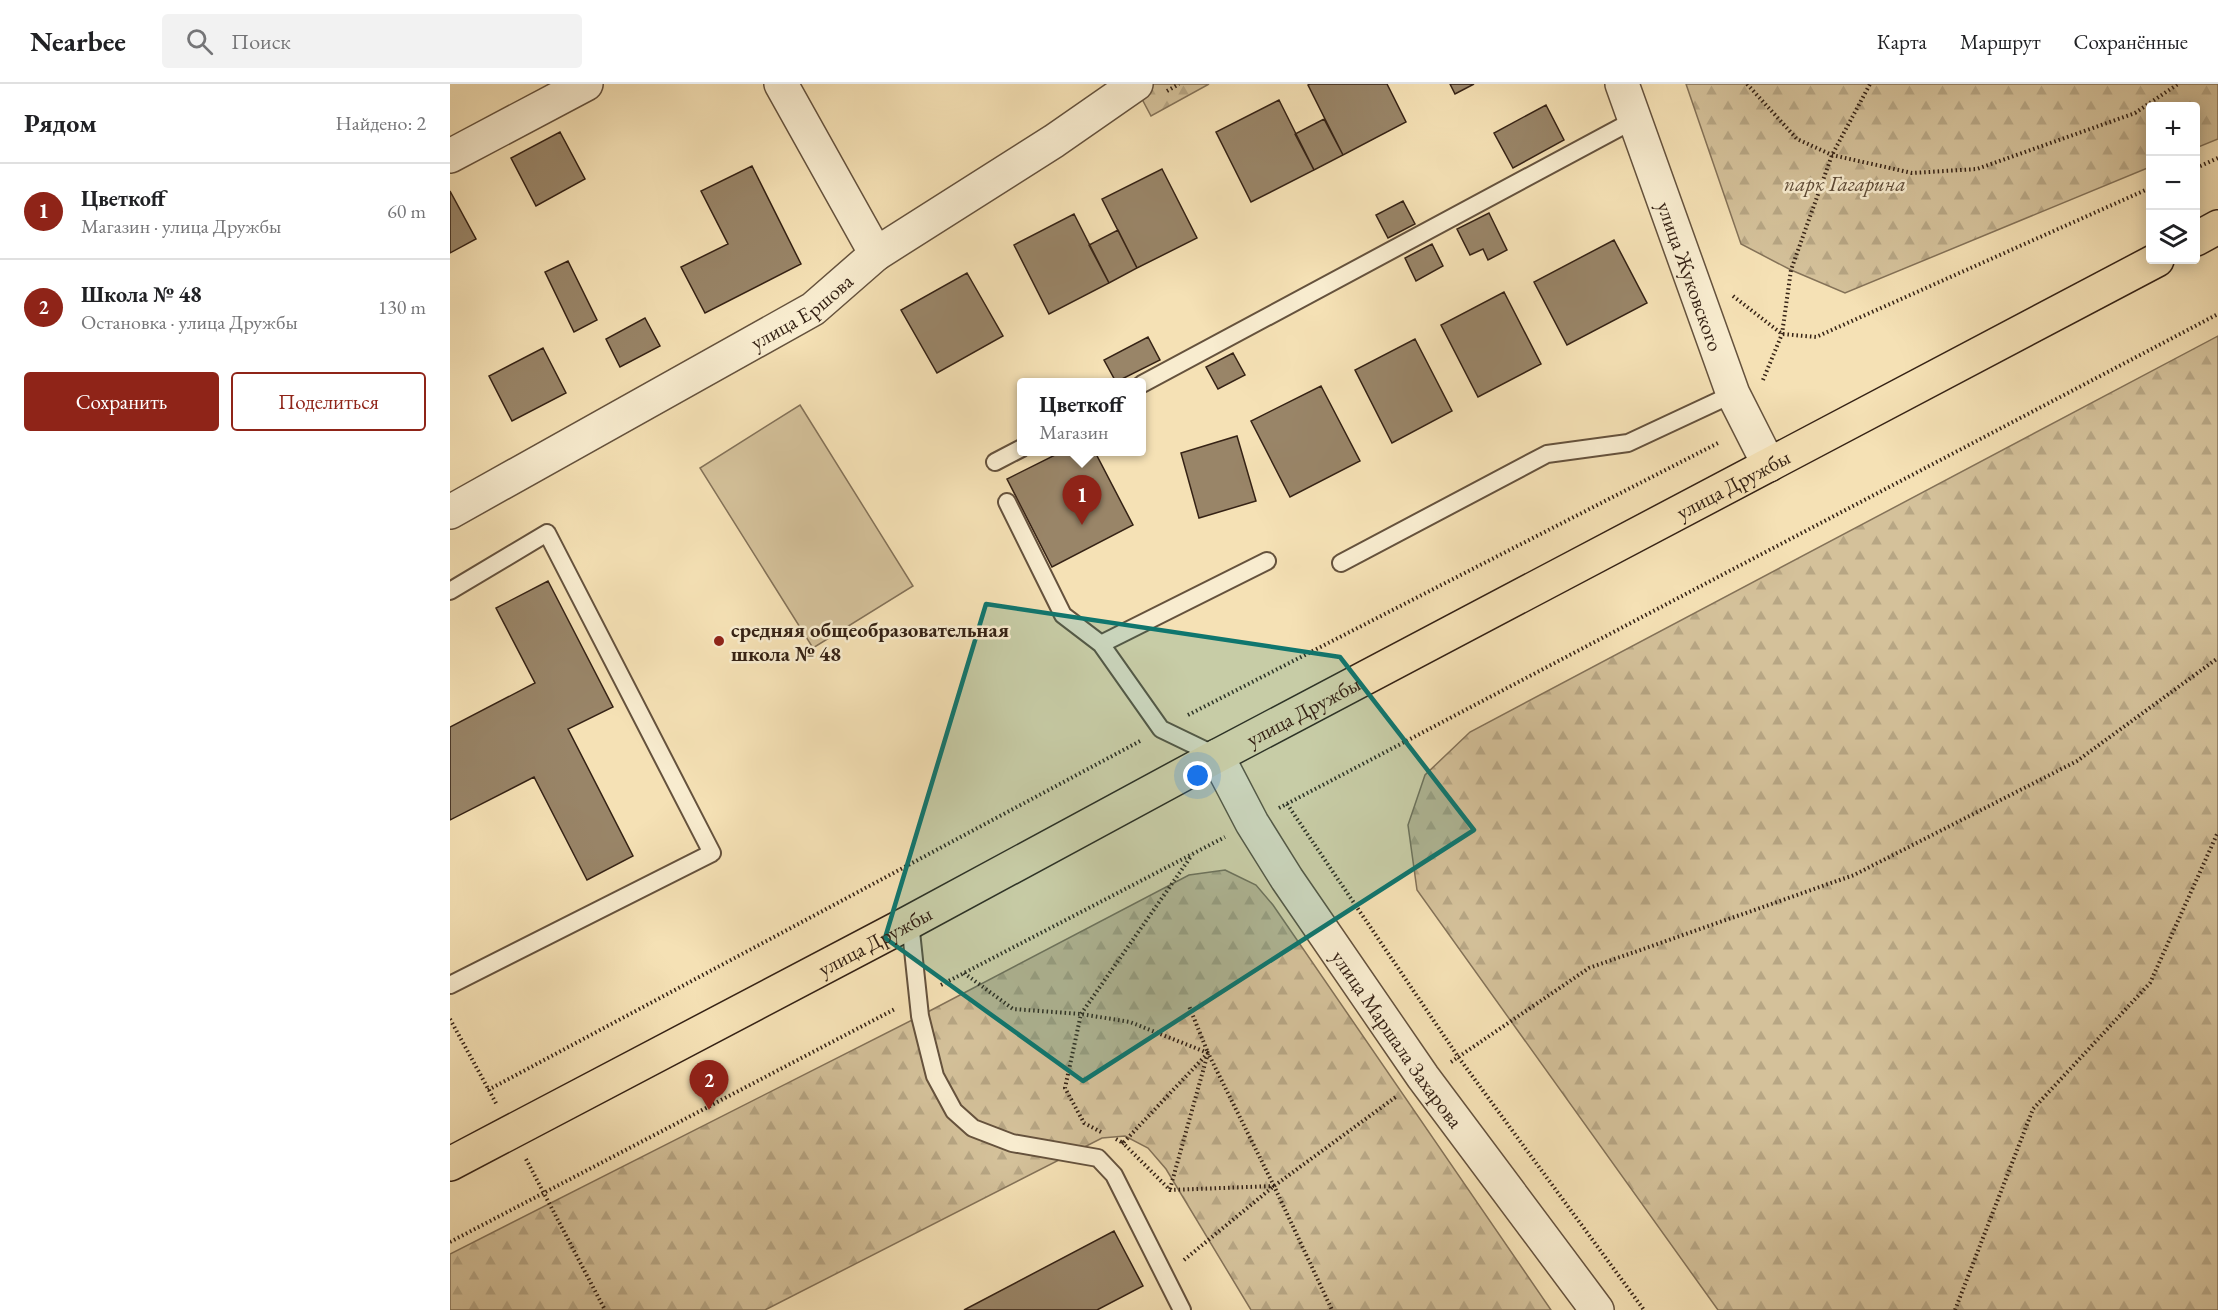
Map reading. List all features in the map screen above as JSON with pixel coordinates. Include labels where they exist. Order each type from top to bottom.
[{"type":"main road","points":[[2200,237],[2218,227]]},
{"type":"main road","name":"улица Дружбы","points":[[450,1164],[2149,264]]},
{"type":"street","points":[[450,156],[586,84]]},
{"type":"street","points":[[782,84],[876,254]]},
{"type":"street","name":"улица Ершова","points":[[450,512],[813,309],[876,254],[1054,141],[1136,84]]},
{"type":"street","name":"улица Жуковского","points":[[1622,84],[1733,394],[1770,465]]},
{"type":"street","name":"улица Маршала Захарова","points":[[1217,756],[1252,823],[1287,879],[1423,1077],[1596,1310]]},
{"type":"lane","points":[[1146,382],[1634,120]]},
{"type":"lane","points":[[1341,563],[1547,454],[1628,442],[1733,394]]},
{"type":"lane","points":[[995,462],[1017,451]]},
{"type":"lane","points":[[1007,502],[1064,615],[1101,644],[1161,729],[1217,756]]},
{"type":"lane","points":[[450,591],[547,533],[712,853],[450,985]]},
{"type":"lane","points":[[1101,644],[1267,561]]},
{"type":"lane","points":[[910,922],[920,1016],[935,1076],[954,1111],[973,1128],[1012,1143],[1098,1158],[1114,1175],[1182,1310]]},
{"type":"path","points":[[1747,84],[1797,139],[1832,155],[1912,173],[1977,169],[2135,113],[2178,84]]},
{"type":"path","points":[[1870,84],[1832,155],[1791,270],[1782,334],[1816,337],[2146,190]]},
{"type":"path","points":[[2200,166],[2218,158]]},
{"type":"path","points":[[450,1242],[2218,314]]},
{"type":"path","points":[[1165,1276],[1274,1186],[1423,1077],[1459,1058],[1589,968],[1854,875],[2077,761],[2218,658]]},
{"type":"path","points":[[1287,804],[1459,1058],[1644,1310]]},
{"type":"path","points":[[1955,1310],[2033,1109],[2150,983],[2218,832]]},
{"type":"path","points":[[1104,1133],[1084,1123],[1065,1088],[1081,1014],[1193,854]]},
{"type":"path","points":[[964,973],[1013,1009],[1081,1014],[1130,1022],[1208,1053]]},
{"type":"path","points":[[1189,1006],[1208,1053],[1332,1310]]},
{"type":"path","points":[[450,1018],[605,1310]]},
{"type":"path","points":[[1098,1158],[1123,1143],[1208,1053]]},
{"type":"path","points":[[1170,1190],[1208,1053]]},
{"type":"path","points":[[1113,1138],[1123,1143],[1170,1190],[1274,1186]]},
{"type":"highlighted area","points":[[986,604],[1340,657],[1474,830],[1083,1081],[885,938]]},
{"type":"green space","points":[[1134,84],[1209,84],[1151,116]]},
{"type":"green space","name":"парк Гагарина","points":[[1686,84],[2218,84],[2218,139],[2200,146],[2200,102],[2146,102],[2146,169],[1845,293],[1791,270],[1741,244]]},
{"type":"green space","points":[[2218,336],[2218,1310],[1718,1310],[1417,890],[1408,825],[1425,775],[1470,732]]},
{"type":"green space","points":[[800,405],[913,586],[813,648],[700,468]]},
{"type":"green space","points":[[1225,870],[1256,885],[1273,905],[1551,1310],[1251,1310],[1166,1169],[1148,1148],[1125,1136],[1102,1138],[765,1310],[450,1310],[450,1254],[920,1016],[1189,875]]},
{"type":"building","points":[[1387,84],[1406,122],[1343,155],[1308,85]]},
{"type":"building","points":[[1450,84],[1474,84],[1455,94]]},
{"type":"building","points":[[1279,100],[1314,170],[1251,202],[1216,132]]},
{"type":"building","points":[[1546,105],[1564,140],[1513,168],[1494,133]]},
{"type":"building","points":[[1324,119],[1343,155],[1314,170],[1295,134]]},
{"type":"building","points":[[560,132],[585,179],[536,206],[511,158]]},
{"type":"building","points":[[752,166],[801,264],[705,313],[681,267],[728,244],[701,191]]},
{"type":"building","points":[[1162,169],[1197,238],[1137,268],[1102,199]]},
{"type":"building","points":[[450,191],[476,239],[450,253]]},
{"type":"building","points":[[1403,201],[1415,224],[1388,238],[1376,215]]},
{"type":"building","points":[[1489,213],[1507,250],[1488,260],[1483,249],[1470,255],[1457,229]]},
{"type":"building","points":[[1074,214],[1109,283],[1049,314],[1014,245]]},
{"type":"building","points":[[1118,230],[1137,268],[1109,283],[1089,245]]},
{"type":"building","points":[[1614,240],[1647,303],[1567,345],[1534,282]]},
{"type":"building","points":[[1432,244],[1443,266],[1416,281],[1405,258]]},
{"type":"building","points":[[568,261],[597,320],[574,332],[545,272]]},
{"type":"building","points":[[967,273],[1003,336],[937,373],[901,310]]},
{"type":"building","points":[[1504,292],[1541,364],[1478,397],[1441,325]]},
{"type":"building","points":[[645,318],[660,346],[620,367],[606,339]]},
{"type":"building","points":[[1148,337],[1160,360],[1124,378],[1114,378],[1104,360]]},
{"type":"building","points":[[1415,339],[1452,411],[1392,443],[1355,370]]},
{"type":"building","points":[[543,348],[566,393],[512,421],[489,376]]},
{"type":"building","points":[[1233,353],[1245,375],[1218,389],[1206,367]]},
{"type":"building","points":[[1321,386],[1360,461],[1290,497],[1251,421]]},
{"type":"building","points":[[1237,436],[1256,501],[1199,518],[1181,453]]},
{"type":"building","points":[[1053,456],[1097,456],[1133,525],[1052,567],[1007,479]]},
{"type":"building","points":[[548,581],[613,707],[568,729],[633,856],[587,880],[534,777],[450,820],[450,727],[535,683],[496,608]]},
{"type":"building","points":[[1114,1231],[1143,1286],[1097,1310],[964,1310]]},
{"type":"place","name":"Цветкоff","points":[[1082,525]]},
{"type":"place","name":"средняя общеобразовательная школа № 48","points":[[719,641]]},
{"type":"place","name":"Школа № 48","points":[[709,1110]]}]
